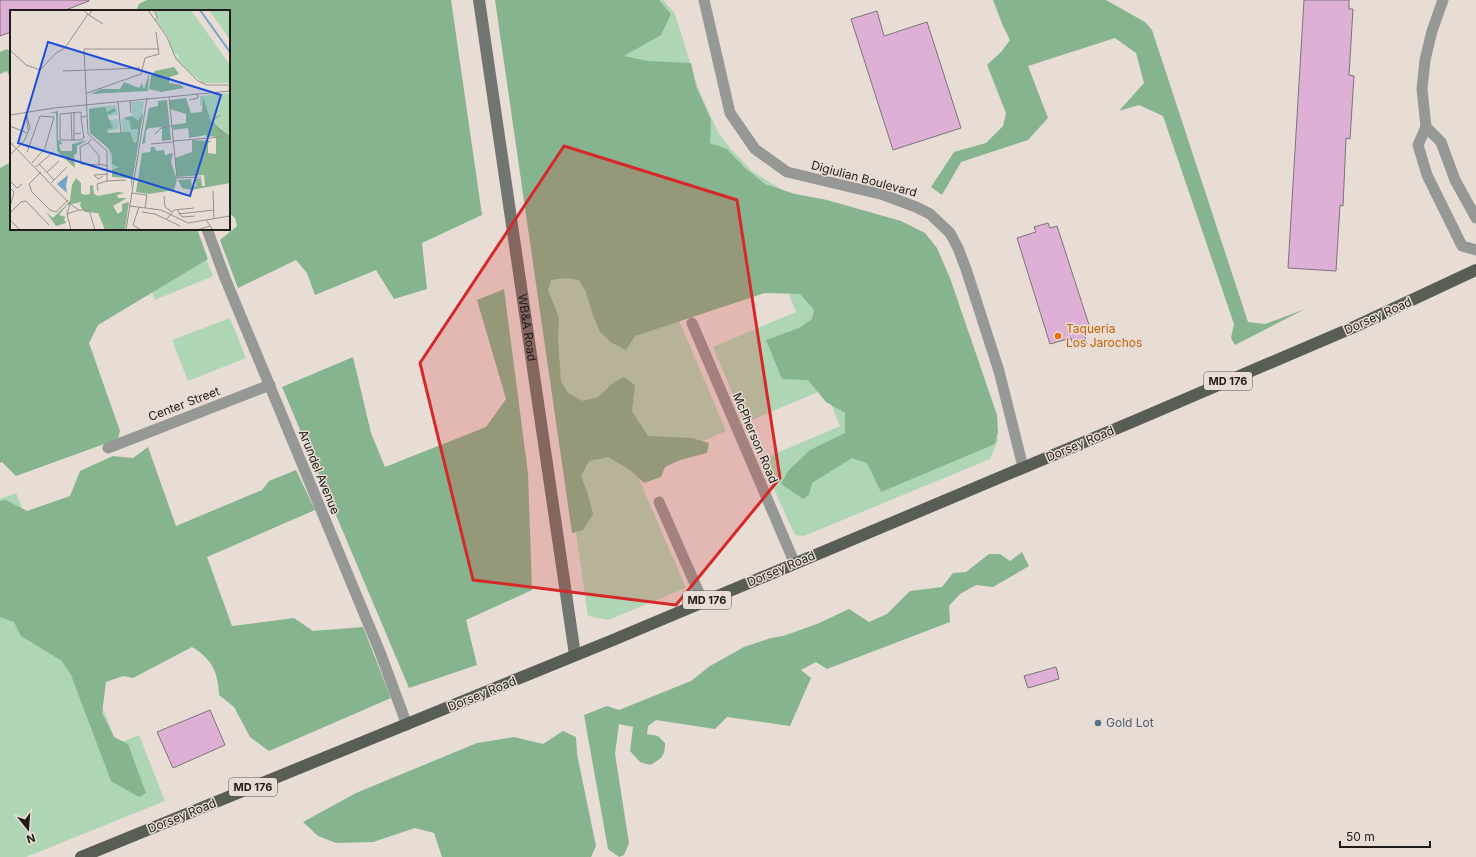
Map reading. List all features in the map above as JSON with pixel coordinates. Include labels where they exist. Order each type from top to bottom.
[{"type":"main road","name":"Dorsey Road","points":[[81,857],[407,725],[795,564],[1335,335],[1476,270]]},
{"type":"street","name":"WB&A Road","points":[[479,0],[575,655]]},
{"type":"street","name":"Digiulian Boulevard","points":[[704,0],[730,113],[755,149],[787,172],[884,195],[916,207],[930,214],[950,233],[958,248],[966,269],[999,371],[1024,467]]},
{"type":"street","points":[[1443,0],[1430,38],[1423,74],[1422,89],[1426,127],[1418,145],[1427,175],[1462,246],[1476,250]]},
{"type":"street","points":[[1426,127],[1441,142],[1455,180],[1476,218]]},
{"type":"street","name":"Arundel Avenue","points":[[207,230],[225,278],[380,652],[407,725]]},
{"type":"street","name":"McPherson Road","points":[[692,323],[795,564]]},
{"type":"street","name":"Center Street","points":[[108,448],[270,385]]},
{"type":"street","points":[[658,502],[703,602]]},
{"type":"highlighted area","points":[[564,146],[737,200],[780,478],[676,605],[473,580],[420,363]]},
{"type":"green space","points":[[147,0],[451,0],[482,215],[422,243],[427,289],[394,299],[376,270],[315,295],[307,273],[296,260],[238,288],[220,240],[237,226],[235,218],[230,214],[230,10],[136,10],[139,4]]},
{"type":"green space","points":[[495,0],[659,0],[671,14],[661,35],[624,56],[648,61],[691,63],[696,86],[711,120],[710,143],[727,149],[744,167],[765,184],[795,194],[827,200],[901,221],[925,233],[937,248],[950,278],[997,415],[998,432],[995,444],[881,492],[867,463],[852,458],[812,483],[809,495],[803,499],[781,484],[788,471],[810,450],[845,433],[845,413],[826,402],[808,380],[782,379],[766,340],[799,328],[812,319],[814,310],[800,294],[765,293],[635,336],[626,350],[612,343],[600,332],[586,292],[579,280],[566,278],[551,280],[548,290],[559,317],[558,340],[561,381],[568,393],[583,401],[598,397],[614,382],[624,377],[635,385],[632,411],[648,436],[692,438],[709,443],[707,453],[680,460],[665,467],[661,477],[644,483],[630,470],[608,457],[589,461],[581,476],[588,494],[593,514],[583,530],[572,533]]},
{"type":"green space","points":[[499,0],[663,0],[675,14],[698,88],[718,132],[730,148],[752,171],[784,191],[942,269],[998,440],[990,459],[804,536],[796,535],[761,460],[840,426],[825,389],[745,423],[713,347],[796,312],[781,275],[678,318],[726,431],[635,470],[686,588],[608,620],[588,616]]},
{"type":"green space","points":[[993,0],[1106,0],[1145,22],[1152,30],[1248,322],[1265,324],[1305,309],[1235,345],[1231,338],[1234,324],[1163,116],[1139,105],[1119,111],[1144,83],[1136,53],[1115,38],[1028,66],[1048,118],[1028,140],[961,162],[942,195],[931,187],[954,152],[986,143],[1003,126],[1006,113],[987,65],[1001,52],[1010,40]]},
{"type":"green space","points":[[7,49],[10,51],[10,78],[7,71],[0,74],[0,52]]},
{"type":"green space","points":[[10,163],[10,230],[197,230],[208,259],[98,325],[89,343],[120,431],[118,439],[16,476],[2,462],[0,463],[0,168]]},
{"type":"green space","points":[[205,256],[213,276],[155,300],[147,280]]},
{"type":"green space","points":[[504,289],[528,473],[532,590],[466,620],[477,665],[409,688],[282,387],[353,357],[371,433],[385,467],[486,427],[506,399],[477,300]]},
{"type":"green space","points":[[230,318],[246,358],[188,381],[172,340]]},
{"type":"green space","points":[[148,447],[176,526],[262,490],[269,481],[296,470],[315,510],[207,557],[232,626],[294,618],[313,631],[363,627],[391,698],[269,751],[250,737],[234,707],[219,695],[217,679],[213,667],[205,656],[192,647],[133,678],[123,676],[106,682],[102,713],[114,737],[128,744],[146,793],[139,797],[111,781],[71,675],[62,661],[21,636],[14,622],[0,617],[0,501],[6,500],[27,511],[70,496],[80,471],[113,456],[133,458]]},
{"type":"green space","points":[[16,493],[117,744],[139,735],[165,801],[26,857],[0,857],[0,499]]},
{"type":"green space","points":[[1022,552],[1029,566],[993,587],[976,585],[960,594],[949,606],[950,622],[827,669],[816,662],[801,670],[811,678],[790,726],[727,717],[715,729],[656,720],[648,726],[647,734],[658,736],[665,743],[665,748],[662,757],[650,765],[640,762],[630,751],[633,727],[619,724],[615,754],[629,843],[624,855],[619,857],[608,849],[584,715],[607,706],[619,710],[691,681],[710,666],[744,647],[771,638],[783,636],[817,624],[849,609],[869,622],[887,614],[910,591],[942,587],[953,573],[966,572],[989,554],[1000,554],[1010,561]]},
{"type":"green space","points":[[563,731],[576,737],[577,754],[596,846],[591,857],[442,857],[434,833],[415,828],[373,842],[336,843],[318,836],[303,822],[356,793],[477,743],[514,737],[543,744]]},
{"type":"building","points":[[0,0],[89,0],[66,10],[10,10],[10,32],[0,36]]},
{"type":"building","points":[[1304,0],[1349,0],[1349,9],[1353,9],[1349,75],[1354,76],[1350,139],[1346,138],[1343,206],[1340,205],[1336,271],[1288,268]]},
{"type":"building","points":[[877,11],[884,36],[927,22],[961,128],[893,150],[851,19]]},
{"type":"building","points":[[1048,223],[1050,228],[1057,226],[1091,331],[1084,334],[1087,344],[1074,348],[1071,338],[1050,344],[1017,238],[1036,232],[1034,227]]},
{"type":"building","points":[[1056,667],[1059,679],[1028,688],[1024,676]]},
{"type":"building","points":[[210,710],[225,745],[173,768],[157,732]]},
{"type":"place","name":"Taqueria Los Jarochos","points":[[1058,336]]},
{"type":"place","name":"Gold Lot","points":[[1098,723]]}]
